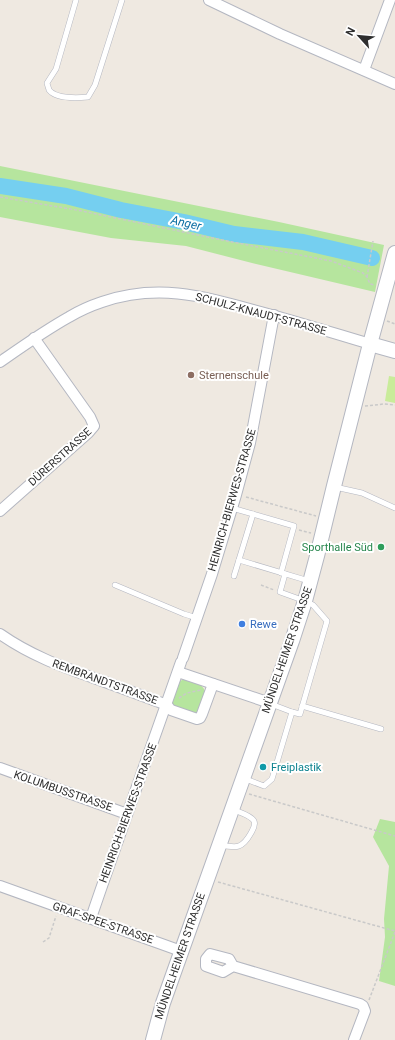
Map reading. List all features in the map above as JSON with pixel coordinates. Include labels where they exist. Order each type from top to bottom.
[{"type":"main road","name":"MÜNDELHEIMER STRASSE","points":[[153,1040],[163,1003],[305,601],[370,344],[395,253]]},
{"type":"main road","points":[[370,344],[395,351]]},
{"type":"street","points":[[209,0],[280,34],[395,84]]},
{"type":"street","points":[[364,70],[390,0]]},
{"type":"street","name":"SCHULZ-KNAUDT-STRASSE","points":[[0,362],[46,329],[90,306],[116,297],[144,293],[176,293],[210,298],[274,315],[370,344]]},
{"type":"street","name":"HEINRICH-BIERWES-STRASSE","points":[[91,918],[197,618],[232,508],[250,443],[274,315]]},
{"type":"street","name":"DÜRERSTRASSE","points":[[0,510],[88,433],[94,426],[90,416],[34,338]]},
{"type":"street","name":"REMBRANDTSTRASSE","points":[[0,634],[14,644],[31,653],[167,704],[171,710],[197,719],[200,718],[202,714],[212,687]]},
{"type":"street","points":[[181,664],[212,687],[270,703]]},
{"type":"street","name":"KOLUMBUSSTRASSE","points":[[0,768],[127,814]]},
{"type":"street","name":"GRAF-SPEE-STRASSE","points":[[0,886],[182,951]]},
{"type":"street","points":[[233,966],[360,1004],[363,1006],[365,1011],[354,1040]]},
{"type":"lane","points":[[76,0],[56,69],[47,83],[49,90],[55,94],[76,98],[88,97],[95,86],[122,0]]},
{"type":"lane","points":[[334,486],[362,493],[395,508]]},
{"type":"lane","points":[[232,508],[294,526],[280,592],[313,605],[327,621],[300,714],[270,703]]},
{"type":"lane","points":[[234,576],[254,514]]},
{"type":"lane","points":[[239,560],[310,582]]},
{"type":"lane","points":[[116,585],[184,614],[197,618]]},
{"type":"lane","points":[[302,706],[380,729]]},
{"type":"lane","points":[[240,784],[264,786],[272,779],[292,712]]},
{"type":"lane","points":[[219,844],[233,847],[246,843],[254,828],[254,820],[245,814],[232,809]]},
{"type":"path","points":[[0,197],[82,211],[230,242],[320,258],[363,273],[367,277],[370,284],[386,289]]},
{"type":"path","points":[[367,277],[373,241]]},
{"type":"path","points":[[356,404],[363,406],[384,404],[395,405]]},
{"type":"path","points":[[236,494],[326,518]]},
{"type":"path","points":[[294,528],[322,536]]},
{"type":"path","points":[[261,585],[280,592]]},
{"type":"path","points":[[167,704],[187,693],[212,687]]},
{"type":"path","points":[[240,784],[395,836]]},
{"type":"path","points":[[207,879],[395,932],[370,1000],[363,1006]]},
{"type":"path","points":[[43,942],[49,938],[59,907]]},
{"type":"green space","points":[[0,166],[279,222],[384,245],[375,292],[186,246],[111,238],[0,217]]},
{"type":"green space","points":[[389,376],[395,377],[395,403],[385,401]]},
{"type":"green space","points":[[185,679],[199,684],[205,691],[199,711],[196,714],[174,707],[172,702],[177,685]]},
{"type":"green space","points":[[380,819],[395,822],[395,986],[379,981],[385,937],[384,919],[389,866],[373,837]]},
{"type":"waterway","name":"Anger","points":[[0,186],[66,196],[121,210],[184,222],[234,234],[303,242],[372,258]]},
{"type":"place","name":"Sternenschule","points":[[191,375]]},
{"type":"place","name":"Sporthalle Süd","points":[[381,547]]},
{"type":"place","name":"Rewe","points":[[242,624]]},
{"type":"place","name":"Freiplastik","points":[[263,767]]}]
